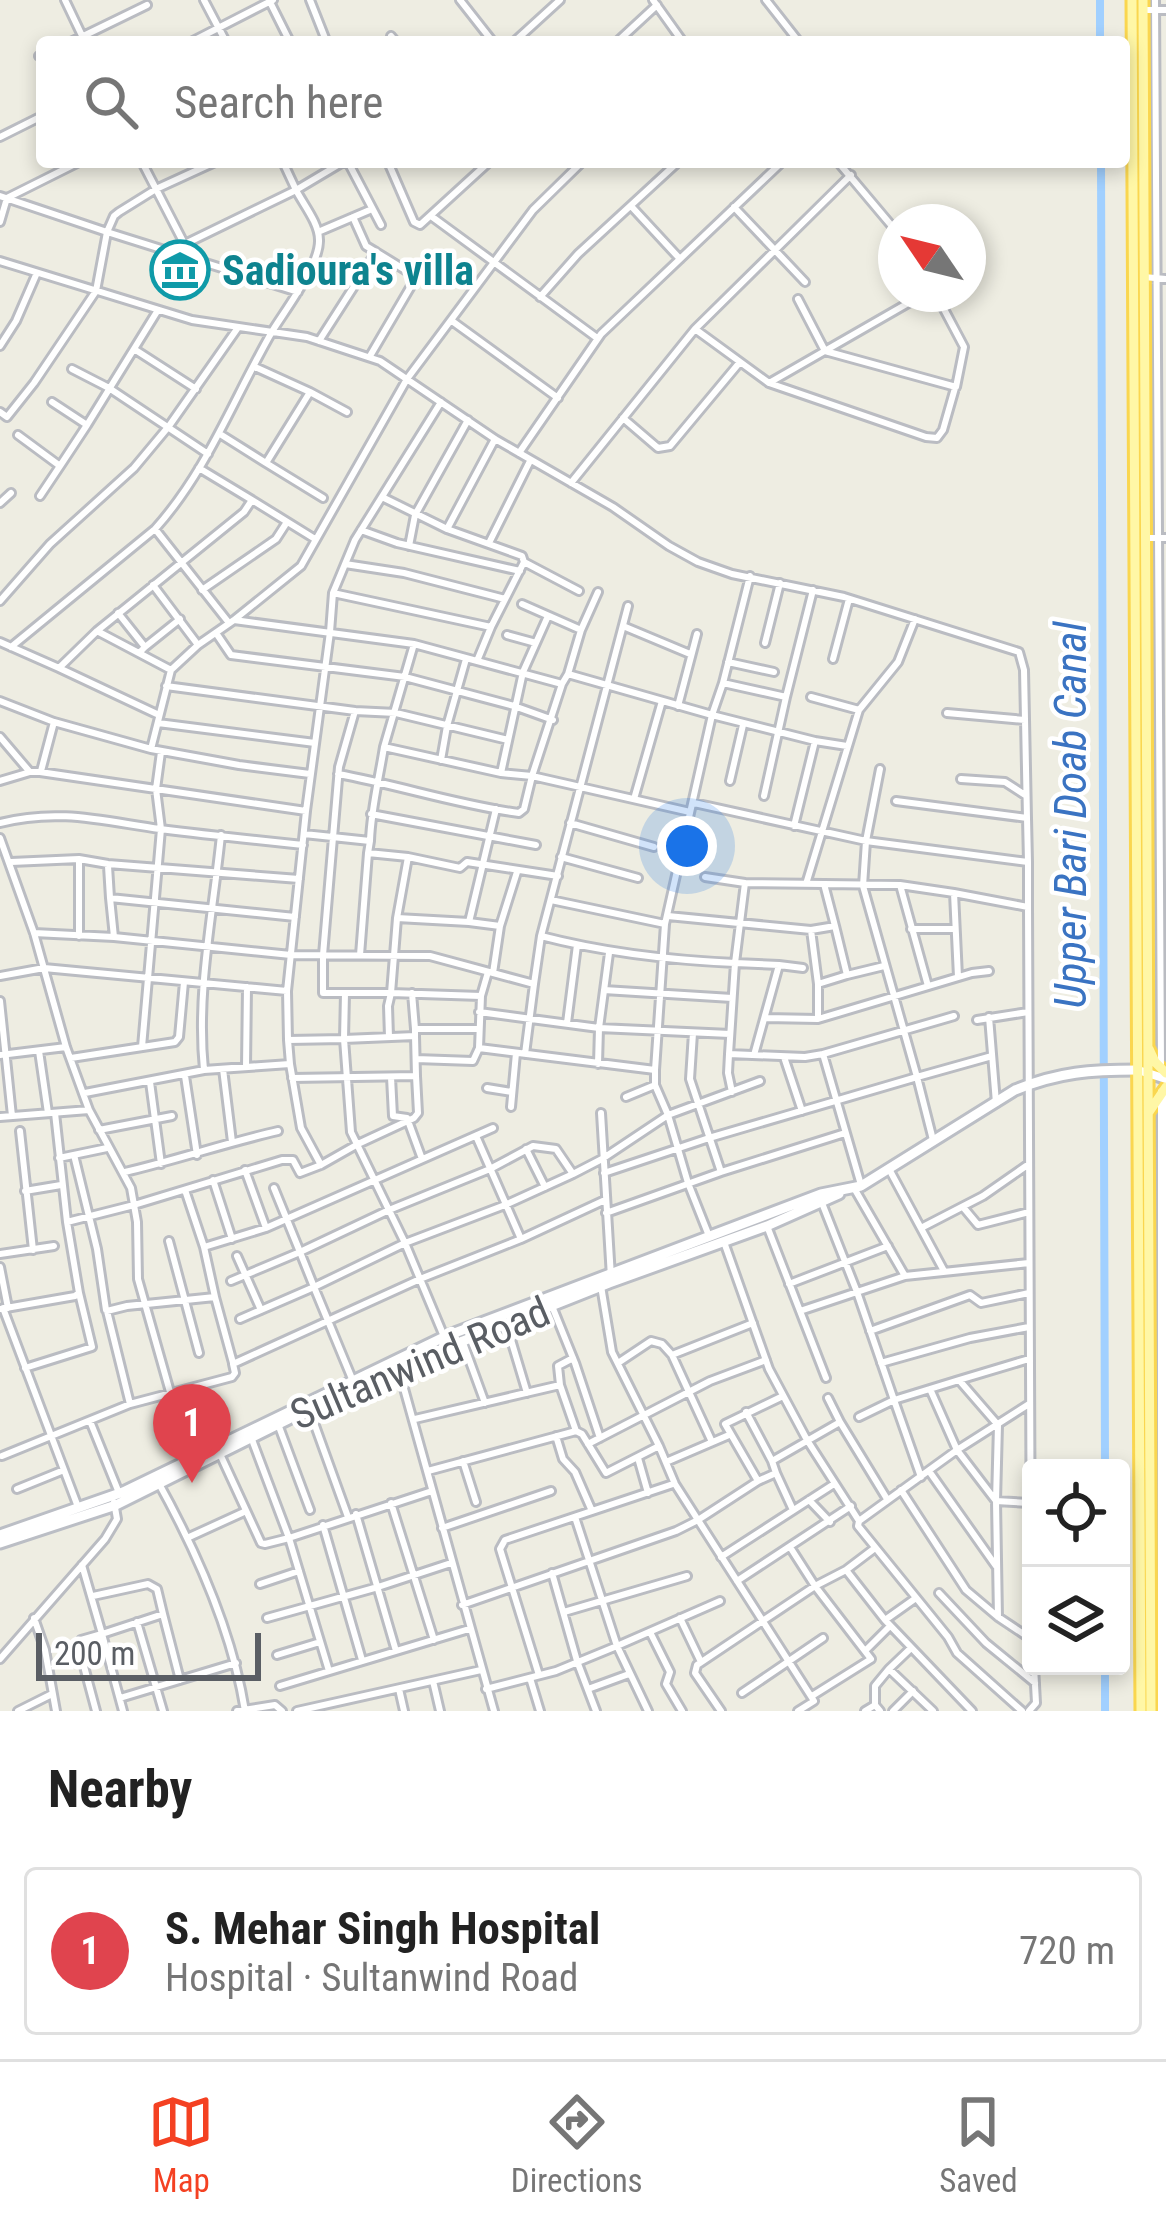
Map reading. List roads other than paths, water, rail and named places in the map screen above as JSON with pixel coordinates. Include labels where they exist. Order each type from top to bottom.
[{"type":"main road","points":[[1132,0],[1142,1072],[1141,1711]]},
{"type":"main road","points":[[1147,7],[1150,277],[1145,538],[1157,722],[1147,1044],[1142,1072],[1148,1116],[1159,1507],[1150,1711]]},
{"type":"main road","points":[[1147,1044],[1164,1080],[1148,1116]]},
{"type":"main road","points":[[605,1280],[821,1194],[853,1188],[1028,1085],[1081,1070],[1142,1072]]},
{"type":"main road","name":"Sultanwind Road","points":[[0,1539],[220,1454],[446,1341],[462,1340],[605,1280],[767,1226],[853,1188]]},
{"type":"main road","points":[[190,1463],[446,1341],[550,1301]]},
{"type":"main road","points":[[33,1527],[115,1498]]},
{"type":"street","points":[[65,0],[82,36]]},
{"type":"street","points":[[204,0],[223,36]]},
{"type":"street","points":[[310,0],[321,36]]},
{"type":"street","points":[[460,0],[488,36]]},
{"type":"street","points":[[521,36],[560,0]]},
{"type":"street","points":[[766,0],[794,36]]},
{"type":"street","points":[[1147,7],[1156,0]]},
{"type":"street","points":[[203,36],[272,1],[287,36]]},
{"type":"street","points":[[623,36],[655,2],[679,36]]},
{"type":"street","points":[[89,36],[148,5]]},
{"type":"street","points":[[1147,7],[1166,10]]},
{"type":"street","points":[[0,137],[36,119]]},
{"type":"street","points":[[3,197],[67,168]]},
{"type":"street","points":[[145,168],[191,257]]},
{"type":"street","points":[[0,425],[96,291],[114,216],[201,168]]},
{"type":"street","points":[[11,647],[155,529],[220,434],[317,251],[318,232],[286,168]]},
{"type":"street","points":[[185,244],[334,168]]},
{"type":"street","points":[[348,168],[381,225]]},
{"type":"street","points":[[391,168],[414,222],[422,224],[483,168]]},
{"type":"street","points":[[152,749],[171,670],[301,566],[407,379],[491,263],[543,199],[576,168]]},
{"type":"street","points":[[539,297],[578,254],[672,168]]},
{"type":"street","points":[[519,453],[598,338],[776,168]]},
{"type":"street","points":[[844,168],[878,209]]},
{"type":"street","points":[[571,484],[694,329],[851,175]]},
{"type":"street","points":[[0,222],[3,197]]},
{"type":"street","points":[[3,197],[298,292]]},
{"type":"street","points":[[631,206],[680,259]]},
{"type":"street","points":[[734,207],[805,281]]},
{"type":"street","points":[[318,232],[372,209]]},
{"type":"street","points":[[431,216],[598,338]]},
{"type":"street","points":[[353,217],[366,246],[410,273],[414,281],[369,357]]},
{"type":"street","points":[[319,341],[376,252]]},
{"type":"street","points":[[0,261],[192,320],[319,341],[369,357],[495,440],[698,562],[732,574],[850,599],[1019,652],[1024,670],[1028,818],[1029,1459]]},
{"type":"street","points":[[0,346],[37,274]]},
{"type":"street","points":[[1162,1711],[1159,1507],[1164,1080],[1157,722],[1162,448],[1150,277],[1166,279]]},
{"type":"street","points":[[798,299],[825,351],[956,387]]},
{"type":"street","points":[[40,496],[158,310]]},
{"type":"street","points":[[769,383],[893,312]]},
{"type":"street","points":[[694,329],[769,383],[937,438],[956,387],[964,347],[946,312]]},
{"type":"street","points":[[452,321],[558,398]]},
{"type":"street","points":[[0,601],[50,544],[134,468],[238,328]]},
{"type":"street","points":[[134,349],[196,389]]},
{"type":"street","points":[[623,418],[658,448],[670,446],[740,362]]},
{"type":"street","points":[[255,367],[347,412]]},
{"type":"street","points":[[72,369],[208,454]]},
{"type":"street","points":[[266,463],[310,392]]},
{"type":"street","points":[[52,401],[88,425]]},
{"type":"street","points":[[321,1165],[301,1128],[290,1064],[287,992],[333,593],[362,530],[441,401]]},
{"type":"street","points":[[409,546],[416,515],[467,421]]},
{"type":"street","points":[[220,434],[323,498]]},
{"type":"street","points":[[17,435],[60,466]]},
{"type":"street","points":[[447,529],[495,440]]},
{"type":"street","points":[[489,543],[531,460]]},
{"type":"street","points":[[199,469],[316,540]]},
{"type":"street","points":[[0,503],[10,493]]},
{"type":"street","points":[[382,497],[447,529],[519,554],[522,567],[477,661]]},
{"type":"street","points":[[59,668],[97,631],[244,512],[252,500]]},
{"type":"street","points":[[202,590],[276,539],[287,522]]},
{"type":"street","points":[[155,529],[232,621],[414,644],[562,684]]},
{"type":"street","points":[[362,530],[409,546],[522,567],[579,591]]},
{"type":"street","points":[[1145,538],[1162,538]]},
{"type":"street","points":[[345,564],[404,572],[505,599]]},
{"type":"street","points":[[709,1236],[688,1184],[655,1070],[666,920],[712,715],[750,576]]},
{"type":"street","points":[[765,643],[780,583]]},
{"type":"street","points":[[153,585],[198,645]]},
{"type":"street","points":[[764,796],[813,590]]},
{"type":"street","points":[[338,774],[523,812],[562,684],[598,592]]},
{"type":"street","points":[[333,593],[490,627]]},
{"type":"street","points":[[832,659],[850,599]]},
{"type":"street","points":[[522,604],[581,630]]},
{"type":"street","points":[[511,1107],[542,936],[628,606]]},
{"type":"street","points":[[118,614],[142,650]]},
{"type":"street","points":[[501,773],[523,673],[548,616]]},
{"type":"street","points":[[806,884],[859,710],[898,662],[915,619]]},
{"type":"street","points":[[142,650],[179,620]]},
{"type":"street","points":[[623,626],[690,654]]},
{"type":"street","points":[[97,631],[142,650],[171,670]]},
{"type":"street","points":[[215,633],[231,655],[405,677],[553,720]]},
{"type":"street","points":[[678,706],[697,634]]},
{"type":"street","points":[[508,635],[536,643]]},
{"type":"street","points":[[0,642],[159,720],[316,743]]},
{"type":"street","points":[[360,955],[370,814],[414,644]]},
{"type":"street","points":[[441,760],[466,658]]},
{"type":"street","points":[[728,662],[773,672]]},
{"type":"street","points":[[568,674],[743,724],[847,746]]},
{"type":"street","points":[[723,683],[786,698]]},
{"type":"street","points":[[166,686],[395,712],[508,740]]},
{"type":"street","points":[[812,697],[859,710]]},
{"type":"street","points":[[0,701],[54,722],[161,752],[311,774]]},
{"type":"street","points":[[634,799],[662,701]]},
{"type":"street","points":[[355,711],[338,774],[323,993],[481,996]]},
{"type":"street","points":[[947,713],[1024,720]]},
{"type":"street","points":[[40,772],[54,722]]},
{"type":"street","points":[[730,782],[743,724]]},
{"type":"street","points":[[0,737],[30,772]]},
{"type":"street","points":[[794,826],[815,741]]},
{"type":"street","points":[[385,747],[690,812]]},
{"type":"street","points":[[142,1047],[161,829],[156,789],[161,752]]},
{"type":"street","points":[[880,769],[863,886],[934,1141]]},
{"type":"street","points":[[0,781],[40,772],[306,811]]},
{"type":"street","points":[[961,779],[1005,782],[1025,795]]},
{"type":"street","points":[[896,801],[1028,818]]},
{"type":"street","points":[[694,803],[866,842],[1028,862]]},
{"type":"street","points":[[469,922],[496,809]]},
{"type":"street","points":[[0,823],[52,814],[303,845]]},
{"type":"street","points":[[370,814],[536,844]]},
{"type":"street","points":[[570,823],[654,847]]},
{"type":"street","points":[[304,834],[370,841]]},
{"type":"street","points":[[204,1070],[203,981],[221,836]]},
{"type":"street","points":[[0,838],[89,1110],[131,1188],[138,1280],[190,1463]]},
{"type":"street","points":[[368,853],[460,868],[467,862],[558,876]]},
{"type":"street","points":[[389,1037],[388,1006],[407,857]]},
{"type":"street","points":[[562,857],[638,878]]},
{"type":"street","points":[[11,862],[79,859],[299,879]]},
{"type":"street","points":[[79,859],[80,936]]},
{"type":"street","points":[[108,864],[114,937]]},
{"type":"street","points":[[416,1060],[475,1060],[481,996],[517,871]]},
{"type":"street","points":[[705,877],[745,883],[900,885],[1028,907]]},
{"type":"street","points":[[732,1091],[728,1073],[732,998],[745,883]]},
{"type":"street","points":[[824,884],[847,975]]},
{"type":"street","points":[[900,885],[928,986]]},
{"type":"street","points":[[955,893],[958,977]]},
{"type":"street","points":[[110,898],[295,917]]},
{"type":"street","points":[[551,900],[666,920],[812,930],[835,926]]},
{"type":"street","points":[[397,918],[500,926]]},
{"type":"street","points":[[911,929],[955,929]]},
{"type":"street","points":[[812,930],[818,1019]]},
{"type":"street","points":[[34,933],[291,955],[430,956],[534,984]]},
{"type":"street","points":[[542,936],[663,960],[803,968]]},
{"type":"street","points":[[567,1023],[577,946]]},
{"type":"street","points":[[598,1064],[609,952]]},
{"type":"street","points":[[754,1055],[779,964]]},
{"type":"street","points":[[818,984],[884,965]]},
{"type":"street","points":[[0,976],[44,968],[287,992]]},
{"type":"street","points":[[765,1018],[818,1019],[989,971]]},
{"type":"street","points":[[71,1058],[170,1044],[179,1037],[184,982]]},
{"type":"street","points":[[246,1067],[247,987]]},
{"type":"street","points":[[604,990],[732,998]]},
{"type":"street","points":[[345,993],[351,1132],[446,1341]]},
{"type":"street","points":[[67,1222],[289,1159],[300,1173],[409,1121],[418,1112],[412,994]]},
{"type":"street","points":[[0,1001],[12,1116]]},
{"type":"street","points":[[479,1012],[599,1028],[730,1034]]},
{"type":"street","points":[[977,1020],[1028,1012]]},
{"type":"street","points":[[730,1054],[823,1054],[954,1016]]},
{"type":"street","points":[[989,1018],[996,1102]]},
{"type":"street","points":[[288,1040],[479,1029]]},
{"type":"street","points":[[693,1033],[690,1079],[721,1172]]},
{"type":"street","points":[[3,1055],[66,1047]]},
{"type":"street","points":[[479,1048],[655,1070]]},
{"type":"street","points":[[25,1368],[92,1347],[39,1050]]},
{"type":"street","points":[[823,1054],[845,1133],[853,1188],[905,1276]]},
{"type":"street","points":[[783,1056],[802,1111]]},
{"type":"street","points":[[604,1173],[992,1056]]},
{"type":"street","points":[[85,1093],[204,1070],[290,1064]]},
{"type":"street","points":[[223,1069],[232,1142]]},
{"type":"street","points":[[1142,1072],[1164,1080]]},
{"type":"street","points":[[184,1076],[197,1155]]},
{"type":"street","points":[[292,1078],[416,1076]]},
{"type":"street","points":[[391,1077],[394,1117],[409,1121],[422,1160]]},
{"type":"street","points":[[240,1319],[405,1243],[545,1187],[602,1159],[668,1115],[760,1081]]},
{"type":"street","points":[[150,1082],[161,1164]]},
{"type":"street","points":[[626,1097],[656,1085]]},
{"type":"street","points":[[487,1088],[512,1092]]},
{"type":"street","points":[[0,1117],[89,1110]]},
{"type":"street","points":[[601,1113],[605,1280],[612,1352],[675,1484],[821,1711]]},
{"type":"street","points":[[99,1130],[172,1116]]},
{"type":"street","points":[[204,1247],[266,1228],[493,1128]]},
{"type":"street","points":[[20,1131],[33,1250]]},
{"type":"street","points":[[124,1172],[278,1131]]},
{"type":"street","points":[[606,1214],[845,1133]]},
{"type":"street","points":[[476,1136],[521,1239]]},
{"type":"street","points":[[231,1281],[535,1146],[556,1149],[572,1174]]},
{"type":"street","points":[[59,1158],[107,1148]]},
{"type":"street","points":[[526,1149],[545,1187]]},
{"type":"street","points":[[74,1155],[130,1404]]},
{"type":"street","points":[[921,1228],[982,1196],[1028,1164]]},
{"type":"street","points":[[889,1169],[945,1272]]},
{"type":"street","points":[[245,1170],[266,1228]]},
{"type":"street","points":[[213,1180],[232,1239]]},
{"type":"street","points":[[25,1191],[61,1185]]},
{"type":"street","points":[[274,1188],[354,1383]]},
{"type":"street","points":[[2,1456],[130,1404],[235,1373],[204,1247],[184,1190]]},
{"type":"street","points":[[233,1364],[605,1200]]},
{"type":"street","points":[[822,1203],[925,1474],[996,1566]]},
{"type":"street","points":[[962,1207],[978,1225],[1029,1212]]},
{"type":"street","points":[[767,1226],[826,1378]]},
{"type":"street","points":[[170,1241],[199,1353]]},
{"type":"street","points":[[724,1242],[766,1360],[807,1439],[860,1521]]},
{"type":"street","points":[[0,1254],[53,1246]]},
{"type":"street","points":[[790,1284],[888,1246]]},
{"type":"street","points":[[237,1256],[261,1310]]},
{"type":"street","points":[[800,1311],[905,1276],[1029,1263]]},
{"type":"street","points":[[0,1267],[3,1308],[78,1508]]},
{"type":"street","points":[[3,1308],[79,1293]]},
{"type":"street","points":[[870,1330],[970,1295],[981,1303],[1029,1293]]},
{"type":"street","points":[[106,1311],[215,1297]]},
{"type":"street","points":[[550,1301],[600,1438]]},
{"type":"street","points":[[506,1323],[527,1393]]},
{"type":"street","points":[[672,1355],[753,1323]]},
{"type":"street","points":[[881,1363],[1029,1327]]},
{"type":"street","points":[[462,1340],[484,1403]]},
{"type":"street","points":[[618,1363],[652,1341],[662,1344],[672,1355],[712,1442]]},
{"type":"street","points":[[574,1358],[558,1366],[560,1385],[576,1431],[606,1473],[659,1446]]},
{"type":"street","points":[[859,1417],[894,1400],[1029,1359]]},
{"type":"street","points":[[588,1444],[710,1381],[766,1360]]},
{"type":"street","points":[[398,1367],[494,1711]]},
{"type":"street","points":[[959,1380],[998,1425],[998,1617]]},
{"type":"street","points":[[414,1419],[560,1385]]},
{"type":"street","points":[[930,1389],[957,1450],[996,1501],[1022,1503]]},
{"type":"street","points":[[758,1481],[725,1427],[727,1421],[784,1396]]},
{"type":"street","points":[[828,1397],[887,1499]]},
{"type":"street","points":[[1030,1404],[887,1499],[857,1526],[956,1653],[1025,1711],[1036,1703],[1034,1675]]},
{"type":"street","points":[[310,1409],[378,1587],[396,1651]]},
{"type":"street","points":[[746,1412],[794,1510]]},
{"type":"street","points":[[0,1659],[117,1519],[91,1420]]},
{"type":"street","points":[[772,1462],[840,1422]]},
{"type":"street","points":[[278,1424],[310,1510]]},
{"type":"street","points":[[428,1471],[576,1431]]},
{"type":"street","points":[[666,1462],[730,1434]]},
{"type":"street","points":[[556,1436],[563,1460],[574,1472],[592,1511]]},
{"type":"street","points":[[251,1437],[289,1538],[328,1671]]},
{"type":"street","points":[[220,1454],[261,1543],[266,1544],[432,1491]]},
{"type":"street","points":[[638,1458],[647,1493]]},
{"type":"street","points":[[463,1461],[476,1502]]},
{"type":"street","points":[[17,1489],[64,1470]]},
{"type":"street","points":[[463,1605],[676,1531],[776,1473]]},
{"type":"street","points":[[156,1479],[205,1576],[236,1663],[242,1710],[275,1705],[282,1711]]},
{"type":"street","points":[[540,1711],[500,1549],[505,1540],[675,1484]]},
{"type":"street","points":[[721,1557],[836,1484]]},
{"type":"street","points":[[901,1490],[966,1590],[1022,1633]]},
{"type":"street","points":[[442,1528],[551,1491]]},
{"type":"street","points":[[809,1500],[830,1522]]},
{"type":"street","points":[[392,1503],[434,1640]]},
{"type":"street","points":[[736,1581],[850,1506]]},
{"type":"street","points":[[187,1538],[245,1511]]},
{"type":"street","points":[[575,1516],[617,1646],[648,1711]]},
{"type":"street","points":[[323,1526],[362,1661]]},
{"type":"street","points":[[790,1547],[871,1659],[798,1711]]},
{"type":"street","points":[[721,1711],[694,1669],[875,1549]]},
{"type":"street","points":[[82,1564],[123,1711]]},
{"type":"street","points":[[268,1618],[451,1564]]},
{"type":"street","points":[[846,1570],[888,1623],[972,1711]]},
{"type":"street","points":[[260,1585],[299,1571]]},
{"type":"street","points":[[552,1573],[596,1711]]},
{"type":"street","points":[[564,1612],[687,1576]]},
{"type":"street","points":[[93,1596],[152,1585],[157,1589],[180,1680]]},
{"type":"street","points":[[939,1593],[1034,1684]]},
{"type":"street","points":[[865,1651],[916,1598]]},
{"type":"street","points":[[486,1689],[578,1661],[720,1600]]},
{"type":"street","points":[[96,1711],[78,1644],[163,1614]]},
{"type":"street","points":[[34,1618],[56,1711]]},
{"type":"street","points":[[680,1618],[701,1662]]},
{"type":"street","points":[[137,1622],[163,1711]]},
{"type":"street","points":[[280,1686],[470,1629]]},
{"type":"street","points":[[650,1632],[670,1672],[666,1684],[682,1711]]},
{"type":"street","points":[[742,1693],[823,1638]]},
{"type":"street","points":[[277,1655],[320,1642]]},
{"type":"street","points":[[865,1711],[878,1708],[875,1686],[911,1648]]},
{"type":"street","points":[[120,1698],[236,1663]]},
{"type":"street","points":[[889,1669],[933,1711]]},
{"type":"street","points":[[297,1711],[481,1670]]},
{"type":"street","points":[[588,1689],[630,1674]]},
{"type":"street","points":[[433,1681],[440,1711]]},
{"type":"street","points":[[399,1689],[404,1711]]},
{"type":"street","points":[[893,1711],[913,1691]]},
{"type":"street","points":[[18,1711],[52,1694]]},
{"type":"waterway","name":"Upper Bari Doab Canal","points":[[1100,0],[1100,36]]},
{"type":"waterway","name":"Upper Bari Doab Canal","points":[[1101,168],[1105,1459]]},
{"type":"waterway","name":"Upper Bari Doab Canal","points":[[1105,1675],[1105,1711]]},
{"type":"place","name":"Sadioura's villa","points":[[180,270]]},
{"type":"place","name":"S. Mehar Singh Hospital","points":[[192,1483]]}]
